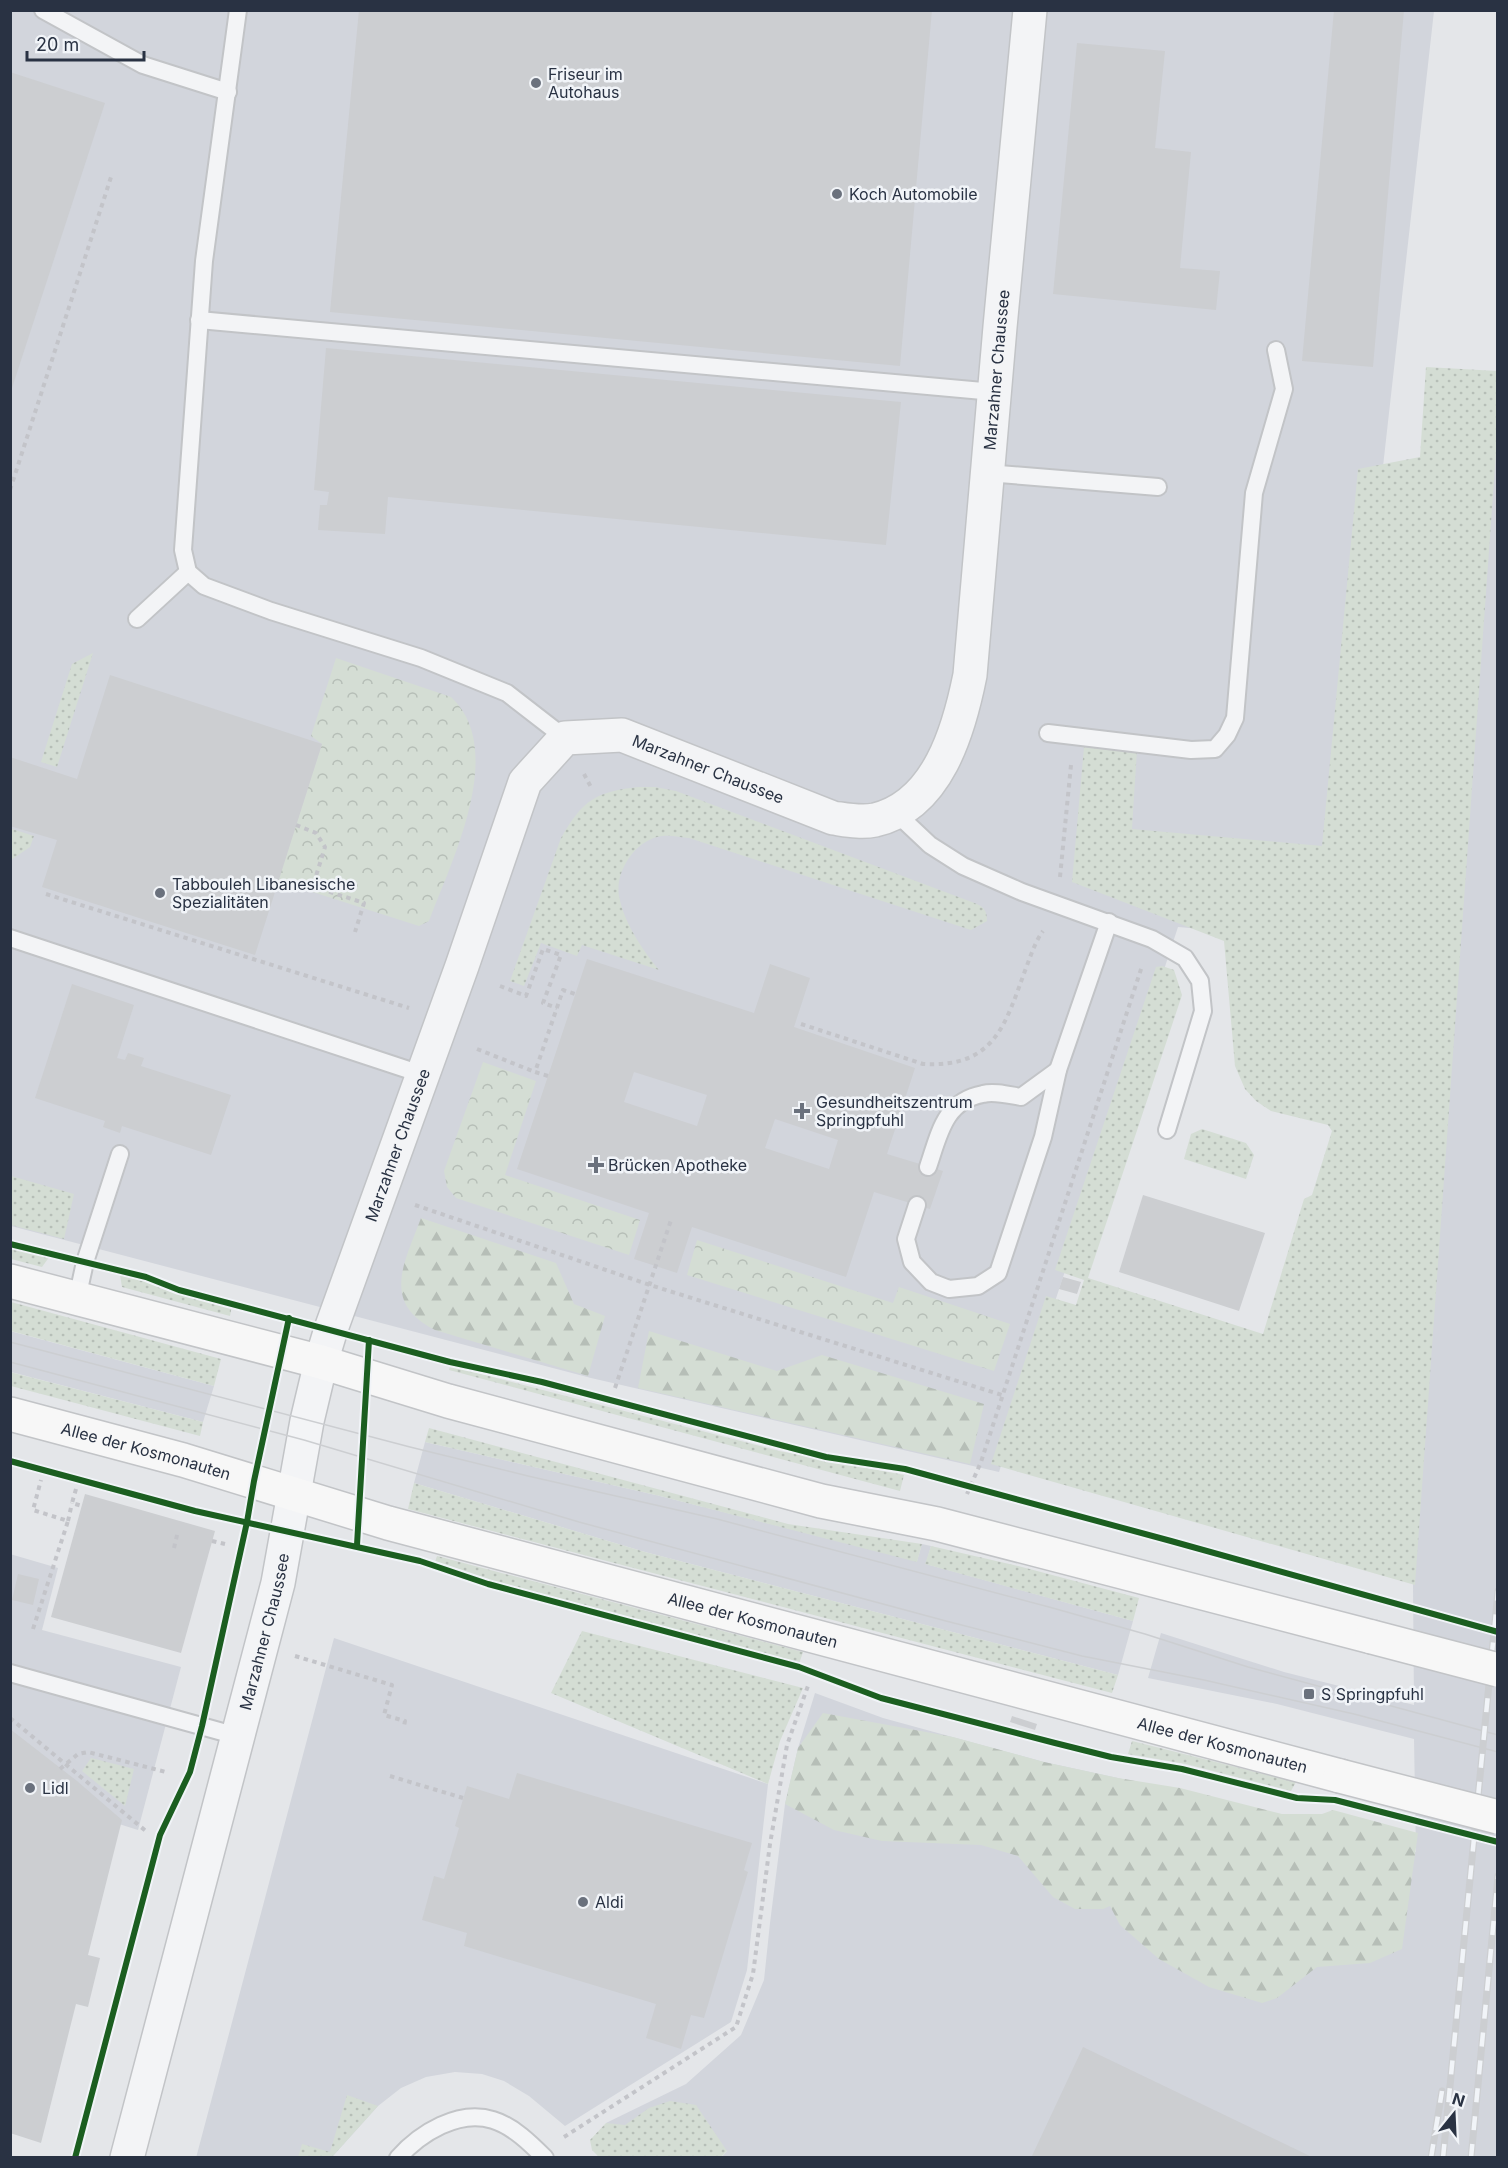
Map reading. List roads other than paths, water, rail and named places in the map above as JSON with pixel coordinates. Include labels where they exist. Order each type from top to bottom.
[{"type":"main road","points":[[10,1281],[321,1362],[448,1401],[821,1501],[937,1524],[1497,1670]]},
{"type":"main road","name":"Allee der Kosmonauten","points":[[10,1414],[183,1460],[388,1523],[1497,1817]]},
{"type":"street","name":"Marzahner Chaussee","points":[[128,2157],[278,1582],[321,1362],[379,1194],[424,1075],[525,782],[565,738],[622,735],[833,818],[855,822],[874,820],[895,812],[915,797],[932,779],[945,758],[965,703],[970,675],[1030,10]]},
{"type":"lane","points":[[43,10],[143,65],[228,93]]},
{"type":"lane","points":[[238,10],[204,261],[183,550],[188,572],[204,586],[421,658],[507,693],[565,738]]},
{"type":"lane","points":[[199,320],[994,392]]},
{"type":"lane","points":[[1048,733],[1191,750],[1215,749],[1227,735],[1235,718],[1254,493],[1284,389],[1276,350]]},
{"type":"lane","points":[[987,473],[1158,487]]},
{"type":"lane","points":[[137,619],[188,572]]},
{"type":"lane","points":[[895,812],[930,845],[963,866],[1052,903],[1152,939],[1185,958],[1200,981],[1203,1011],[1167,1130]]},
{"type":"lane","points":[[917,1205],[906,1239],[912,1262],[931,1282],[949,1289],[978,1286],[998,1273],[1043,1137],[1058,1070],[1108,922]]},
{"type":"lane","points":[[10,938],[424,1075]]},
{"type":"lane","points":[[928,1167],[944,1121],[960,1102],[985,1093],[1021,1096],[1058,1070]]},
{"type":"lane","points":[[76,1299],[85,1263],[120,1154]]},
{"type":"lane","points":[[10,1673],[237,1736]]},
{"type":"lane","points":[[398,2157],[426,2135],[448,2123],[471,2116],[493,2120],[510,2128],[544,2156]]},
{"type":"tram line","points":[[10,1342],[410,1447],[717,1519],[1049,1607],[1145,1634],[1248,1667],[1498,1735]]},
{"type":"tram line","points":[[10,1362],[304,1440],[579,1522],[946,1621],[1082,1656],[1204,1680],[1354,1714],[1498,1752]]},
{"type":"railway","points":[[1443,2158],[1498,1591]]},
{"type":"railway","points":[[1471,2158],[1498,1876]]},
{"type":"railway","points":[[1431,2158],[1442,2091]]},
{"type":"place","name":"Friseur im Autohaus","points":[[536,83]]},
{"type":"place","name":"Koch Automobile","points":[[837,194]]},
{"type":"place","name":"Tabbouleh Libanesische Spezialitäten","points":[[160,893]]},
{"type":"place","name":"Gesundheitszentrum Springpfuhl","points":[[802,1111]]},
{"type":"place","name":"Brücken Apotheke","points":[[596,1165]]},
{"type":"place","name":"S Springpfuhl","points":[[1309,1694]]},
{"type":"place","name":"Lidl","points":[[30,1788]]},
{"type":"place","name":"Aldi","points":[[583,1902]]}]
